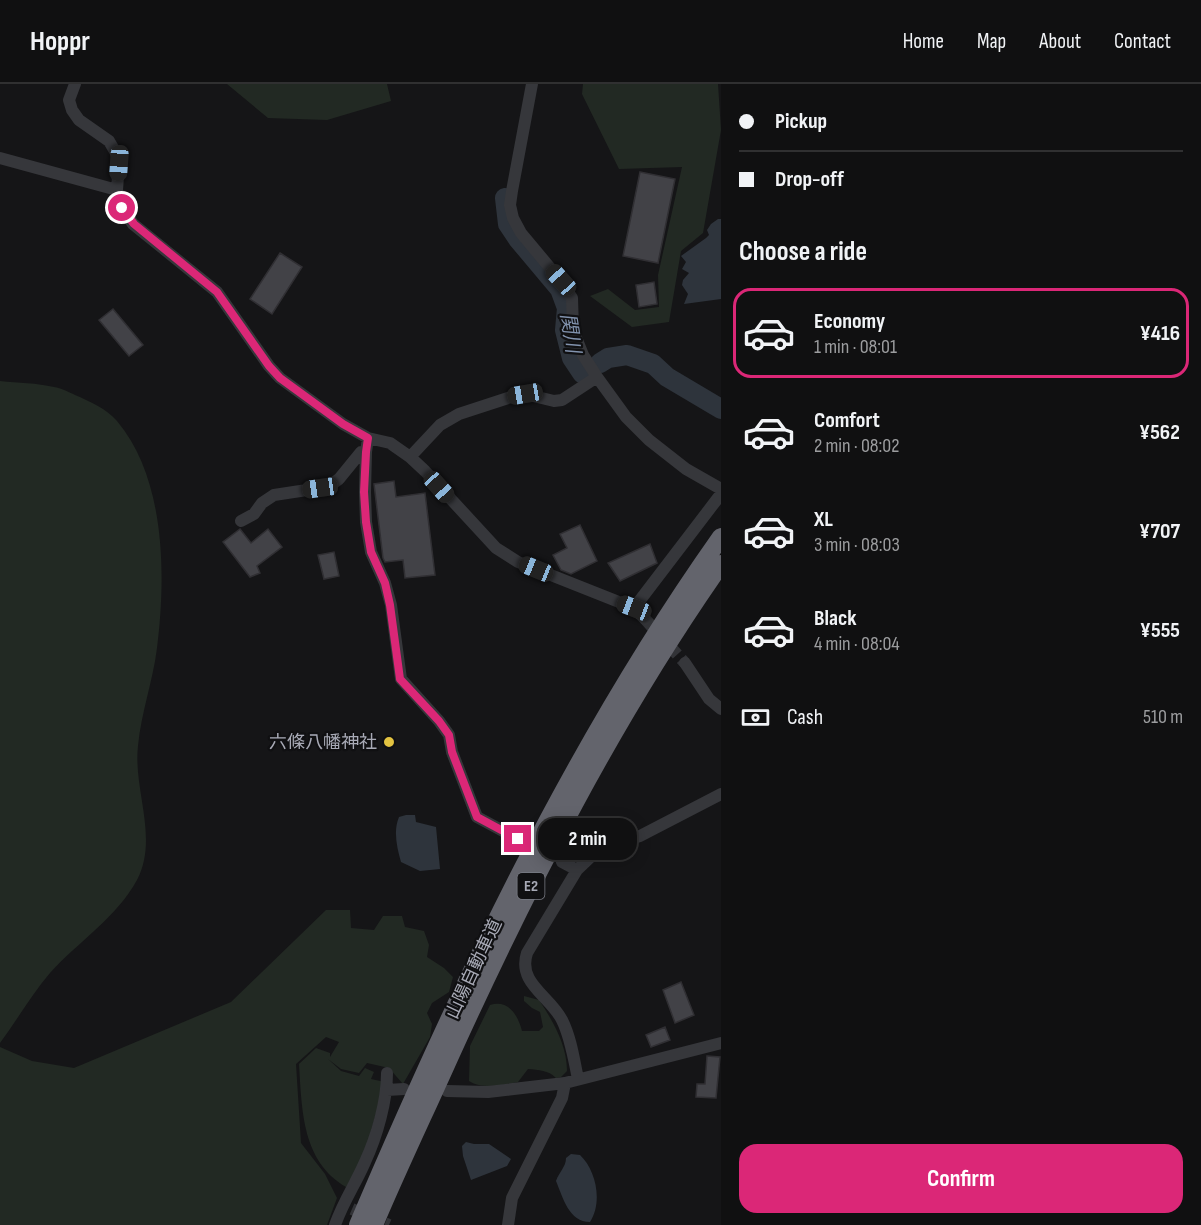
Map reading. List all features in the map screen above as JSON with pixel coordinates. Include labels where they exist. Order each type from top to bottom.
[{"type":"highway","name":"山陽自動車道","points":[[350,1213],[471,975],[523,866],[619,692],[653,636],[721,537]]},
{"type":"highway","name":"山陽自動車道","points":[[374,1225],[484,982],[536,875],[632,701],[721,564]]},
{"type":"street","points":[[75,84],[69,100],[72,110],[80,120],[109,141],[116,153],[119,163],[117,190],[122,208],[134,224],[217,292],[280,378],[343,424],[368,438],[390,443],[410,458],[425,471],[496,548],[518,562],[634,608],[645,619]]},
{"type":"street","points":[[532,84],[510,205],[513,218],[521,233],[561,280],[572,298],[573,330],[583,355],[626,417],[649,440],[686,468],[721,489]]},
{"type":"street","points":[[0,158],[117,190]]},
{"type":"street","points":[[410,458],[440,425],[459,414],[525,394],[554,401],[562,400],[597,377]]},
{"type":"street","points":[[368,438],[364,492],[368,532],[371,552],[385,583],[390,605],[400,679],[449,735],[452,752],[477,817],[518,839]]},
{"type":"street","points":[[241,521],[254,514],[262,503],[274,495],[332,484],[339,479],[361,452],[366,452]]},
{"type":"street","points":[[634,608],[721,495]]},
{"type":"street","points":[[685,663],[709,699],[721,709]]},
{"type":"street","points":[[508,1225],[512,1198],[572,1081],[573,1051],[561,1019],[525,972],[524,962],[527,953],[577,870],[600,848],[640,836],[721,794]]},
{"type":"street","points":[[562,862],[577,870]]},
{"type":"street","points":[[447,1091],[488,1092],[572,1081],[721,1043]]},
{"type":"street","points":[[335,1225],[350,1213],[387,1090],[387,1073]]},
{"type":"street","points":[[387,1090],[404,1089]]},
{"type":"shaded area","points":[[227,84],[387,84],[391,101],[327,120],[268,118]]},
{"type":"shaded area","points":[[583,84],[718,84],[721,130],[703,233],[681,251],[669,322],[632,327],[590,296],[608,289],[635,310],[659,307],[658,275],[682,167],[619,169],[582,94]]},
{"type":"shaded area","points":[[718,219],[721,219],[721,299],[684,304],[688,294],[682,285],[689,273],[682,269],[686,262],[681,256],[709,235],[707,230]]},
{"type":"shaded area","points":[[0,381],[62,389],[98,406],[117,421],[133,444],[154,500],[159,530],[161,591],[155,660],[138,746],[137,763],[146,831],[143,864],[137,880],[119,906],[50,973],[0,1043]]},
{"type":"shaded area","points":[[415,815],[416,822],[436,827],[440,869],[420,871],[401,862],[396,828],[399,817]]},
{"type":"shaded area","points":[[326,910],[350,910],[351,928],[374,930],[383,916],[402,916],[405,927],[424,931],[429,945],[427,957],[453,977],[449,992],[432,1003],[427,1013],[432,1024],[430,1037],[403,1084],[389,1068],[367,1063],[359,1073],[341,1069],[328,1059],[341,1071],[359,1076],[365,1068],[374,1072],[371,1079],[385,1082],[362,1162],[346,1187],[331,1176],[313,1149],[307,1133],[301,1099],[299,1064],[316,1048],[330,1053],[330,1057],[339,1042],[326,1037],[296,1064],[301,1143],[325,1174],[337,1198],[327,1225],[0,1225],[0,1047],[32,1061],[74,1068],[231,1002]]},
{"type":"shaded area","points":[[524,996],[539,1000],[549,1016],[565,1052],[567,1071],[561,1077],[556,1078],[547,1072],[528,1069],[518,1082],[500,1085],[487,1086],[469,1081],[470,1046],[490,1005],[507,1006],[518,1019],[522,1031],[539,1031],[543,1027],[540,1012],[524,1001]]},
{"type":"shaded area","points":[[466,1142],[489,1144],[511,1159],[507,1166],[471,1180],[463,1156],[462,1146]]},
{"type":"shaded area","points":[[571,1154],[580,1155],[586,1161],[594,1178],[597,1196],[590,1222],[583,1221],[572,1214],[556,1181],[566,1158]]},
{"type":"building","points":[[640,172],[675,179],[658,263],[623,256]]},
{"type":"building","points":[[280,253],[302,267],[272,314],[250,299]]},
{"type":"building","points":[[654,282],[657,304],[639,307],[636,285]]},
{"type":"building","points":[[113,309],[143,345],[129,356],[99,320]]},
{"type":"building","points":[[394,481],[396,497],[425,493],[435,575],[405,578],[403,560],[385,562],[383,558],[374,484]]},
{"type":"building","points":[[580,525],[597,561],[571,574],[561,570],[553,555],[567,548],[560,534]]},
{"type":"building","points":[[240,529],[251,543],[268,529],[282,547],[257,566],[260,573],[250,577],[223,542]]},
{"type":"building","points":[[650,544],[657,563],[620,581],[608,563]]},
{"type":"building","points":[[334,552],[339,576],[324,579],[318,555]]},
{"type":"building","points":[[681,982],[694,1015],[675,1023],[663,990]]},
{"type":"building","points":[[665,1027],[670,1040],[651,1047],[646,1035]]},
{"type":"building","points":[[707,1056],[720,1057],[716,1098],[696,1097],[697,1084],[705,1084]]},
{"type":"waterway","name":"関川","points":[[505,198],[508,224],[560,289],[567,308],[565,330],[572,358],[582,373],[586,372]]},
{"type":"waterway","name":"関川","points":[[600,363],[608,358],[627,355],[653,364],[667,377],[721,409]]},
{"type":"tunnel","points":[[645,619],[685,663]]},
{"type":"tunnel","points":[[352,1209],[389,1225]]},
{"type":"place","name":"六條八幡神社","points":[[389,742]]},
{"type":"route","points":[[122,208],[134,224],[217,292],[280,378],[343,424],[368,438],[364,492],[366,522],[371,552],[385,583],[390,605],[400,679],[449,735],[452,752],[477,817],[518,839]]}]
